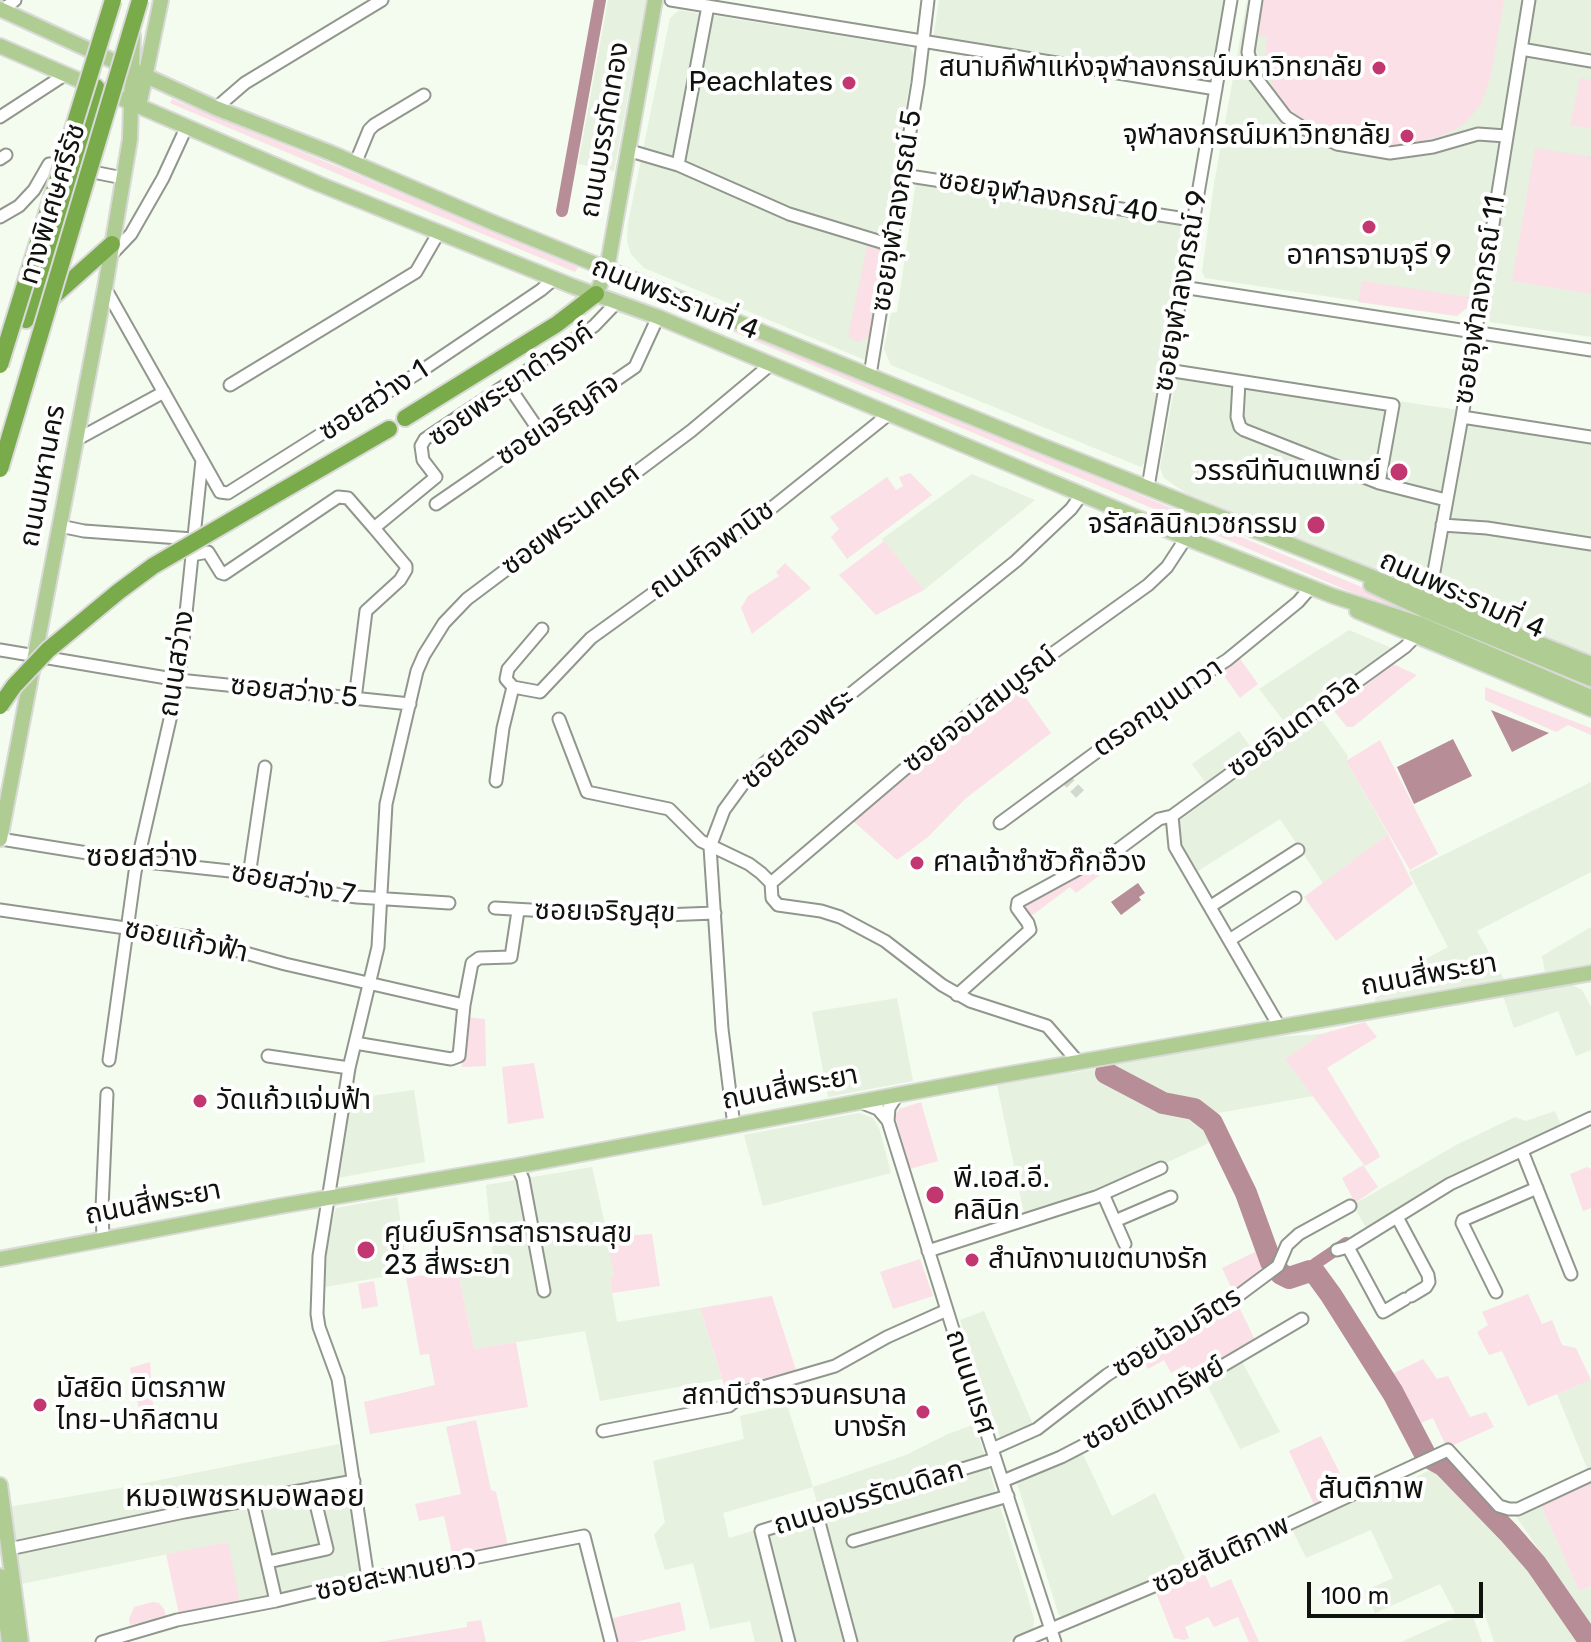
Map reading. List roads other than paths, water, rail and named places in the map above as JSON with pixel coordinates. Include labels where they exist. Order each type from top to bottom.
[{"type":"highway","name":"ทางพิเศษศรีรัช","points":[[0,365],[113,0]]},
{"type":"highway","name":"ทางพิเศษศรีรัช","points":[[0,469],[138,0]]},
{"type":"highway","points":[[26,320],[96,87]]},
{"type":"highway","points":[[0,355],[26,320],[111,250]]},
{"type":"highway","points":[[405,418],[544,332],[596,294]]},
{"type":"highway","points":[[0,706],[48,650],[153,566],[389,429]]},
{"type":"main road","points":[[138,0],[133,31],[139,72]]},
{"type":"main road","points":[[139,72],[161,0]]},
{"type":"main road","name":"ถนนบรรทัดทอง","points":[[596,294],[607,269],[655,0]]},
{"type":"main road","name":"ถนนพระรามที่ 4","points":[[1,9],[216,108],[607,269],[1591,664]]},
{"type":"main road","name":"ถนนพระรามที่ 4","points":[[0,46],[319,184],[554,279],[658,317],[1186,538],[1333,596],[1591,679]]},
{"type":"main road","name":"ถนนมหานคร","points":[[0,839],[105,288],[139,72]]},
{"type":"main road","name":"ถนนพระรามที่ 4","points":[[1315,554],[1591,697]]},
{"type":"main road","name":"ถนนพระรามที่ 4","points":[[1333,596],[1361,613],[1591,709]]},
{"type":"main road","name":"ถนนสี่พระยา","points":[[0,1259],[1279,1026],[1590,976]]},
{"type":"main road","points":[[0,1485],[4,1550],[21,1642]]},
{"type":"main road","points":[[0,1576],[9,1642]]},
{"type":"street","points":[[1,9],[15,0]]},
{"type":"street","points":[[216,108],[245,83],[382,0]]},
{"type":"street","points":[[671,0],[1216,89]]},
{"type":"street","name":"ซอยจุฬาลงกรณ์ 5","points":[[870,375],[928,0]]},
{"type":"street","name":"ซอยจุฬาลงกรณ์ 9","points":[[1148,487],[1231,0]]},
{"type":"street","points":[[1256,0],[1248,52],[1254,75],[1286,117],[1305,129],[1337,144],[1390,153],[1433,147],[1478,134],[1506,136]]},
{"type":"street","name":"ซอยจุฬาลงกรณ์ 11","points":[[1429,599],[1462,417],[1529,0]]},
{"type":"street","points":[[678,165],[708,6]]},
{"type":"street","points":[[1521,49],[1591,61]]},
{"type":"street","points":[[0,117],[66,74]]},
{"type":"street","points":[[355,164],[369,130],[424,95]]},
{"type":"street","points":[[111,250],[131,234],[163,178],[187,126]]},
{"type":"street","points":[[627,150],[678,165],[789,214],[891,245]]},
{"type":"street","points":[[0,217],[19,206],[34,190],[49,164],[123,178]]},
{"type":"street","name":"ซอยจุฬาลงกรณ์ 40","points":[[903,175],[1192,220]]},
{"type":"street","points":[[230,385],[416,272],[439,232]]},
{"type":"street","name":"ซอยสว่าง 1","points":[[202,460],[220,492],[228,493],[421,371],[554,279]]},
{"type":"street","points":[[1182,287],[1591,350]]},
{"type":"street","points":[[105,288],[202,460]]},
{"type":"street","name":"ซอยพระยาดำรงค์","points":[[374,528],[436,477],[421,453],[425,439],[594,326],[617,302]]},
{"type":"street","name":"ซอยเจริญกิจ","points":[[436,504],[635,367],[658,317]]},
{"type":"street","name":"ซอยพระนคเรศ","points":[[410,704],[424,655],[444,623],[467,599],[701,424],[770,365]]},
{"type":"street","points":[[1167,370],[1393,405],[1379,483]]},
{"type":"street","points":[[1239,382],[1237,417],[1244,430],[1379,483],[1446,500]]},
{"type":"street","points":[[508,385],[540,432]]},
{"type":"street","points":[[76,440],[164,392]]},
{"type":"street","name":"ถนนกิจพานิช","points":[[513,687],[540,692],[591,638],[774,506],[889,414]]},
{"type":"street","points":[[1462,417],[1591,437]]},
{"type":"street","name":"ถนนสว่าง","points":[[109,1060],[137,861],[179,680],[202,460]]},
{"type":"street","name":"ซอยสองพระ","points":[[734,1126],[722,1029],[710,847],[724,810],[753,774],[1016,561],[1071,509],[1082,494]]},
{"type":"street","points":[[192,555],[208,552],[224,574],[338,497],[348,498],[406,570],[400,580],[366,611],[355,699]]},
{"type":"street","points":[[1442,525],[1487,528],[1591,544]]},
{"type":"street","points":[[60,526],[84,531],[193,539]]},
{"type":"street","name":"ซอยจอมสมบูรณ์","points":[[771,883],[975,709],[1148,585],[1167,567],[1186,538]]},
{"type":"street","name":"ตรอกขุนนาวา","points":[[1000,823],[1189,684],[1227,660],[1298,602],[1311,587]]},
{"type":"street","points":[[496,781],[503,728],[513,687],[506,679],[508,669],[542,629]]},
{"type":"street","name":"ซอยจินดาถวิล","points":[[957,995],[1030,930],[1017,908],[1018,902],[1095,860],[1104,860],[1159,819],[1172,816],[1416,636]]},
{"type":"street","name":"ซอยสว่าง 5","points":[[0,650],[179,680],[410,704]]},
{"type":"street","points":[[368,1579],[338,1379],[317,1314],[319,1256],[349,1068],[378,947],[386,804],[410,704]]},
{"type":"street","points":[[559,719],[587,792],[663,805],[710,847],[749,864],[771,883],[772,898],[778,905],[840,917],[885,941],[957,995],[979,1006],[1047,1026],[1078,1062]]},
{"type":"street","points":[[249,876],[265,767]]},
{"type":"street","points":[[1172,816],[1175,847],[1279,1026]]},
{"type":"street","name":"ซอยสว่าง 7","points":[[0,839],[137,861],[230,871],[312,891],[449,903]]},
{"type":"street","points":[[1211,906],[1298,850]]},
{"type":"street","points":[[1231,939],[1295,898]]},
{"type":"street","name":"ซอยเจริญสุข","points":[[495,908],[637,916],[715,913]]},
{"type":"street","name":"ซอยแก้วฟ้า","points":[[0,910],[188,937],[285,964],[464,1005]]},
{"type":"street","points":[[355,1043],[459,1056],[464,1005],[475,959],[511,957],[518,911]]},
{"type":"street","points":[[268,1056],[349,1068]]},
{"type":"street","points":[[103,1239],[107,1094]]},
{"type":"street","points":[[888,1121],[889,1108],[898,1094]]},
{"type":"street","points":[[860,1101],[878,1109],[888,1121]]},
{"type":"street","points":[[1397,1217],[1429,1282],[1426,1287],[1383,1312],[1342,1248],[1450,1184],[1591,1118]]},
{"type":"street","name":"ถนนนเรศ","points":[[888,1121],[1055,1642]]},
{"type":"street","points":[[1522,1151],[1571,1274]]},
{"type":"street","points":[[517,1166],[523,1179],[544,1291]]},
{"type":"street","points":[[928,1251],[1103,1194],[1161,1168]]},
{"type":"street","points":[[1496,1292],[1463,1220],[1537,1188]]},
{"type":"street","points":[[1103,1194],[1125,1244]]},
{"type":"street","points":[[1115,1221],[1171,1197]]},
{"type":"street","name":"ซอยน้อมจิตร","points":[[994,1454],[1037,1429],[1107,1375],[1174,1332],[1231,1301],[1275,1269],[1287,1245],[1299,1234],[1350,1206]]},
{"type":"street","points":[[603,1431],[729,1406],[746,1392],[835,1366],[887,1337],[947,1310]]},
{"type":"street","name":"ซอยเติมทรัพย์","points":[[1003,1481],[1061,1457],[1117,1428],[1302,1319]]},
{"type":"street","name":"ซอยสันติภาพ","points":[[1020,1642],[1154,1586],[1448,1450],[1499,1506],[1509,1509],[1518,1509],[1591,1475]]},
{"type":"street","name":"ถนนอมรรัตนดิลก","points":[[789,1642],[761,1531],[994,1454]]},
{"type":"street","points":[[4,1550],[172,1514],[354,1481]]},
{"type":"street","points":[[268,1562],[327,1549],[312,1488]]},
{"type":"street","points":[[853,1541],[1008,1496]]},
{"type":"street","points":[[253,1501],[276,1601]]},
{"type":"street","points":[[817,1515],[851,1642]]},
{"type":"street","name":"ซอยสะพานยาว","points":[[102,1642],[177,1620],[584,1536],[611,1642]]},
{"type":"waterway","points":[[562,211],[600,0]]},
{"type":"waterway","points":[[1106,1073],[1163,1103],[1194,1109],[1212,1123],[1246,1193],[1271,1262],[1289,1278],[1310,1271],[1315,1273],[1393,1393],[1426,1456],[1444,1466],[1509,1533],[1536,1564],[1590,1642]]},
{"type":"waterway","points":[[1315,1264],[1346,1243]]},
{"type":"tunnel","points":[[1063,776],[1080,794]]},
{"type":"place","name":"สนามกีฬาแห่งจุฬาลงกรณ์มหาวิทยาลัย","points":[[1379,68]]},
{"type":"place","name":"Peachlates","points":[[849,83]]},
{"type":"place","name":"จุฬาลงกรณ์มหาวิทยาลัย","points":[[1407,136]]},
{"type":"place","name":"อาคารจามจุรี 9","points":[[1369,227]]},
{"type":"place","name":"วรรณีทันตแพทย์","points":[[1399,472]]},
{"type":"place","name":"จรัสคลินิกเวชกรรม","points":[[1316,525]]},
{"type":"place","name":"ศาลเจ้าซำซัวก๊กอ๊วง","points":[[917,863]]},
{"type":"place","name":"วัดแก้วแจ่มฟ้า","points":[[200,1101]]},
{"type":"place","name":"พี.เอส.อี. คลินิก","points":[[935,1195]]},
{"type":"place","name":"ศูนย์บริการสาธารณสุข 23 สี่พระยา","points":[[366,1250]]},
{"type":"place","name":"สำนักงานเขตบางรัก","points":[[972,1260]]},
{"type":"place","name":"มัสยิด มิตรภาพ ไทย-ปากิสตาน","points":[[40,1405]]},
{"type":"place","name":"สถานีตำรวจนครบาล บางรัก","points":[[923,1412]]},
{"type":"district","name":"ซอยสว่าง","points":[[142,857]]},
{"type":"district","name":"สันติภาพ","points":[[1371,1489]]},
{"type":"district","name":"หมอเพชรหมอพลอย","points":[[245,1497]]}]
